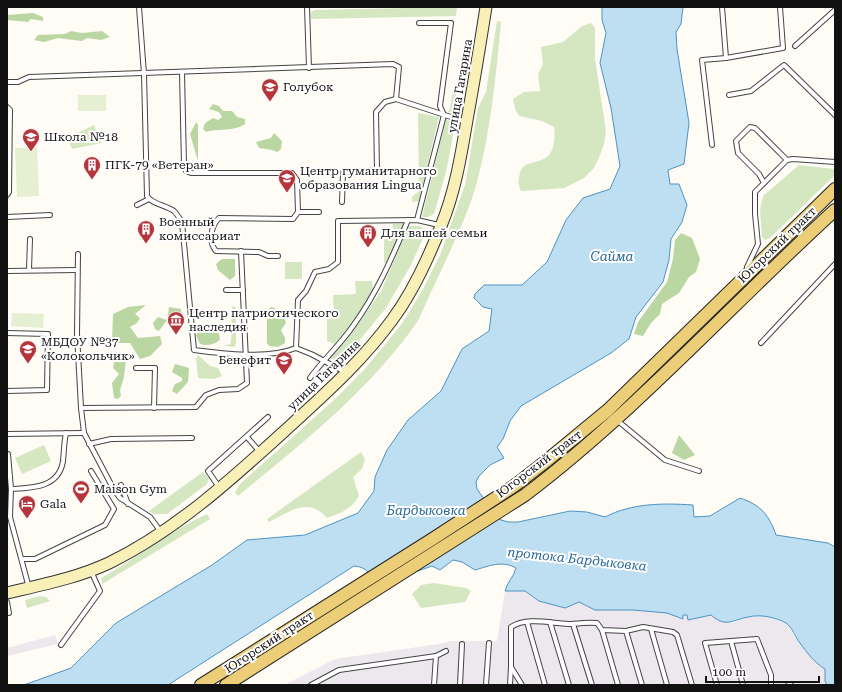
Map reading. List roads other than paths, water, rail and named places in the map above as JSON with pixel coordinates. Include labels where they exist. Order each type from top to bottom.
[{"type":"main road","name":"улица Гагарина","points":[[7,593],[91,570],[135,548],[161,532],[220,488],[348,374],[393,319],[420,273],[442,225],[453,194],[467,122],[486,7]]},
{"type":"main road","name":"Югорский тракт","points":[[201,685],[514,486],[608,410],[835,189]]},
{"type":"main road","name":"Югорский тракт","points":[[226,685],[525,495],[570,461],[616,420],[835,210]]},
{"type":"lane","points":[[139,7],[144,74],[146,166],[149,200]]},
{"type":"lane","points":[[307,7],[309,68]]},
{"type":"lane","points":[[722,7],[726,58]]},
{"type":"lane","points":[[712,145],[702,60],[726,58],[783,48],[780,7]]},
{"type":"lane","points":[[795,46],[835,10]]},
{"type":"lane","points":[[417,220],[444,114],[440,106],[451,23],[419,23]]},
{"type":"lane","points":[[7,82],[18,82],[28,77],[182,73],[396,64],[399,67],[396,99]]},
{"type":"lane","points":[[729,95],[751,91],[784,65],[835,115]]},
{"type":"lane","points":[[182,73],[184,166],[186,171],[191,173],[292,173],[297,180],[298,212],[293,219],[219,218],[214,223],[212,230],[212,246],[216,251],[241,251],[278,256]]},
{"type":"lane","points":[[342,202],[343,173],[377,170],[376,112],[385,102],[396,99],[467,122]]},
{"type":"lane","points":[[7,107],[10,110],[10,192],[7,195]]},
{"type":"lane","points":[[764,183],[759,174],[738,152],[736,141],[750,127],[755,128],[786,160]]},
{"type":"lane","points":[[737,283],[751,262],[758,244],[755,214],[755,192],[786,160],[793,159],[835,162]]},
{"type":"lane","points":[[137,205],[149,200],[162,204],[174,211],[182,222],[194,350],[247,354],[284,353],[296,348],[323,360],[348,374]]},
{"type":"lane","points":[[298,212],[319,212]]},
{"type":"lane","points":[[7,217],[50,216]]},
{"type":"lane","points":[[296,348],[298,300],[306,291],[315,272],[329,269],[338,262],[338,220],[417,220],[442,225]]},
{"type":"lane","points":[[310,378],[323,360],[352,328],[374,295],[390,263],[408,220]]},
{"type":"lane","points":[[29,270],[30,239]]},
{"type":"lane","points":[[81,408],[196,407],[206,395],[219,390],[238,389],[247,383],[247,354],[245,344],[241,251]]},
{"type":"lane","points":[[78,254],[76,270],[81,408],[84,433],[114,490],[120,498],[150,517],[161,532]]},
{"type":"lane","points":[[761,343],[835,264]]},
{"type":"lane","points":[[7,271],[76,270]]},
{"type":"lane","points":[[226,290],[243,290]]},
{"type":"lane","points":[[7,333],[48,334],[48,350],[47,390],[7,391]]},
{"type":"lane","points":[[136,368],[155,368],[154,408]]},
{"type":"lane","points":[[220,488],[208,471],[268,418]]},
{"type":"lane","points":[[616,420],[665,460],[699,471]]},
{"type":"lane","points":[[11,489],[36,488],[49,482],[59,472],[63,462],[66,433]]},
{"type":"lane","points":[[7,434],[84,433]]},
{"type":"lane","points":[[247,437],[261,453]]},
{"type":"lane","points":[[89,444],[111,439],[192,438]]},
{"type":"lane","points":[[8,454],[11,489],[10,517],[29,588]]},
{"type":"lane","points":[[22,559],[35,559],[105,525],[114,510],[91,471]]},
{"type":"lane","points":[[121,485],[128,504]]},
{"type":"lane","points":[[105,494],[114,490]]},
{"type":"lane","points":[[61,645],[100,591],[91,570]]},
{"type":"lane","points":[[7,602],[9,613]]},
{"type":"lane","points":[[510,685],[511,627],[518,622],[573,624],[598,623],[602,630],[618,685]]},
{"type":"lane","points":[[527,622],[545,685]]},
{"type":"lane","points":[[550,622],[569,685]]},
{"type":"lane","points":[[573,624],[592,685]]},
{"type":"lane","points":[[602,630],[626,631],[643,627],[651,630],[673,632],[677,635],[692,685]]},
{"type":"lane","points":[[651,630],[667,685]]},
{"type":"lane","points":[[626,631],[642,685]]},
{"type":"lane","points":[[718,685],[705,643],[757,639],[770,675],[771,685]]},
{"type":"lane","points":[[731,641],[743,685]]},
{"type":"lane","points":[[486,685],[488,643]]},
{"type":"lane","points":[[460,685],[462,644]]},
{"type":"lane","points":[[311,685],[338,670],[436,656],[446,651]]},
{"type":"lane","points":[[434,685],[436,656]]},
{"type":"lane","points":[[511,667],[522,685]]},
{"type":"water","name":"Бардыковка","points":[[602,7],[683,7],[681,24],[676,32],[677,49],[689,123],[684,164],[668,170],[670,184],[679,184],[687,205],[682,222],[671,239],[669,260],[663,282],[636,317],[629,339],[611,353],[521,406],[510,421],[503,439],[497,447],[504,458],[490,465],[479,476],[476,482],[477,489],[498,519],[508,522],[518,522],[570,511],[587,512],[605,517],[626,509],[659,504],[693,505],[694,517],[710,516],[740,498],[754,504],[767,516],[776,535],[828,543],[835,547],[835,685],[827,685],[825,681],[825,669],[808,654],[788,625],[777,619],[757,616],[725,622],[716,619],[711,615],[688,620],[687,615],[683,615],[683,619],[667,613],[633,610],[595,610],[579,602],[565,608],[539,601],[525,591],[505,591],[516,568],[506,564],[496,564],[475,570],[462,562],[453,560],[440,570],[432,566],[404,576],[375,583],[365,569],[354,566],[168,685],[24,685],[71,668],[116,623],[212,565],[247,540],[305,535],[358,513],[374,491],[375,477],[387,450],[408,420],[441,391],[462,349],[489,331],[492,309],[483,307],[474,298],[475,294],[484,285],[522,285],[547,262],[566,220],[583,198],[610,189],[620,166],[611,108],[600,63],[606,33],[602,20]]},
{"type":"place","name":"Голубок","points":[[270,102]]},
{"type":"place","name":"Школа №18","points":[[31,152]]},
{"type":"place","name":"ПГК-79 «Ветеран»","points":[[92,180]]},
{"type":"place","name":"Центр гуманитарного образования Lingua","points":[[287,193]]},
{"type":"place","name":"Военный комиссариат","points":[[146,244]]},
{"type":"place","name":"Для вашей семьи","points":[[368,248]]},
{"type":"place","name":"Центр патриотического наследия","points":[[176,335]]},
{"type":"place","name":"МБДОУ №37 «Колокольчик»","points":[[28,364]]},
{"type":"place","name":"Бенефит","points":[[284,375]]},
{"type":"place","name":"Maison Gym","points":[[81,504]]},
{"type":"place","name":"Gala","points":[[27,519]]},
{"type":"water label","name":"Сайма","points":[[612,256]]},
{"type":"water label","name":"протока Бардыковка","points":[[577,559]]}]
